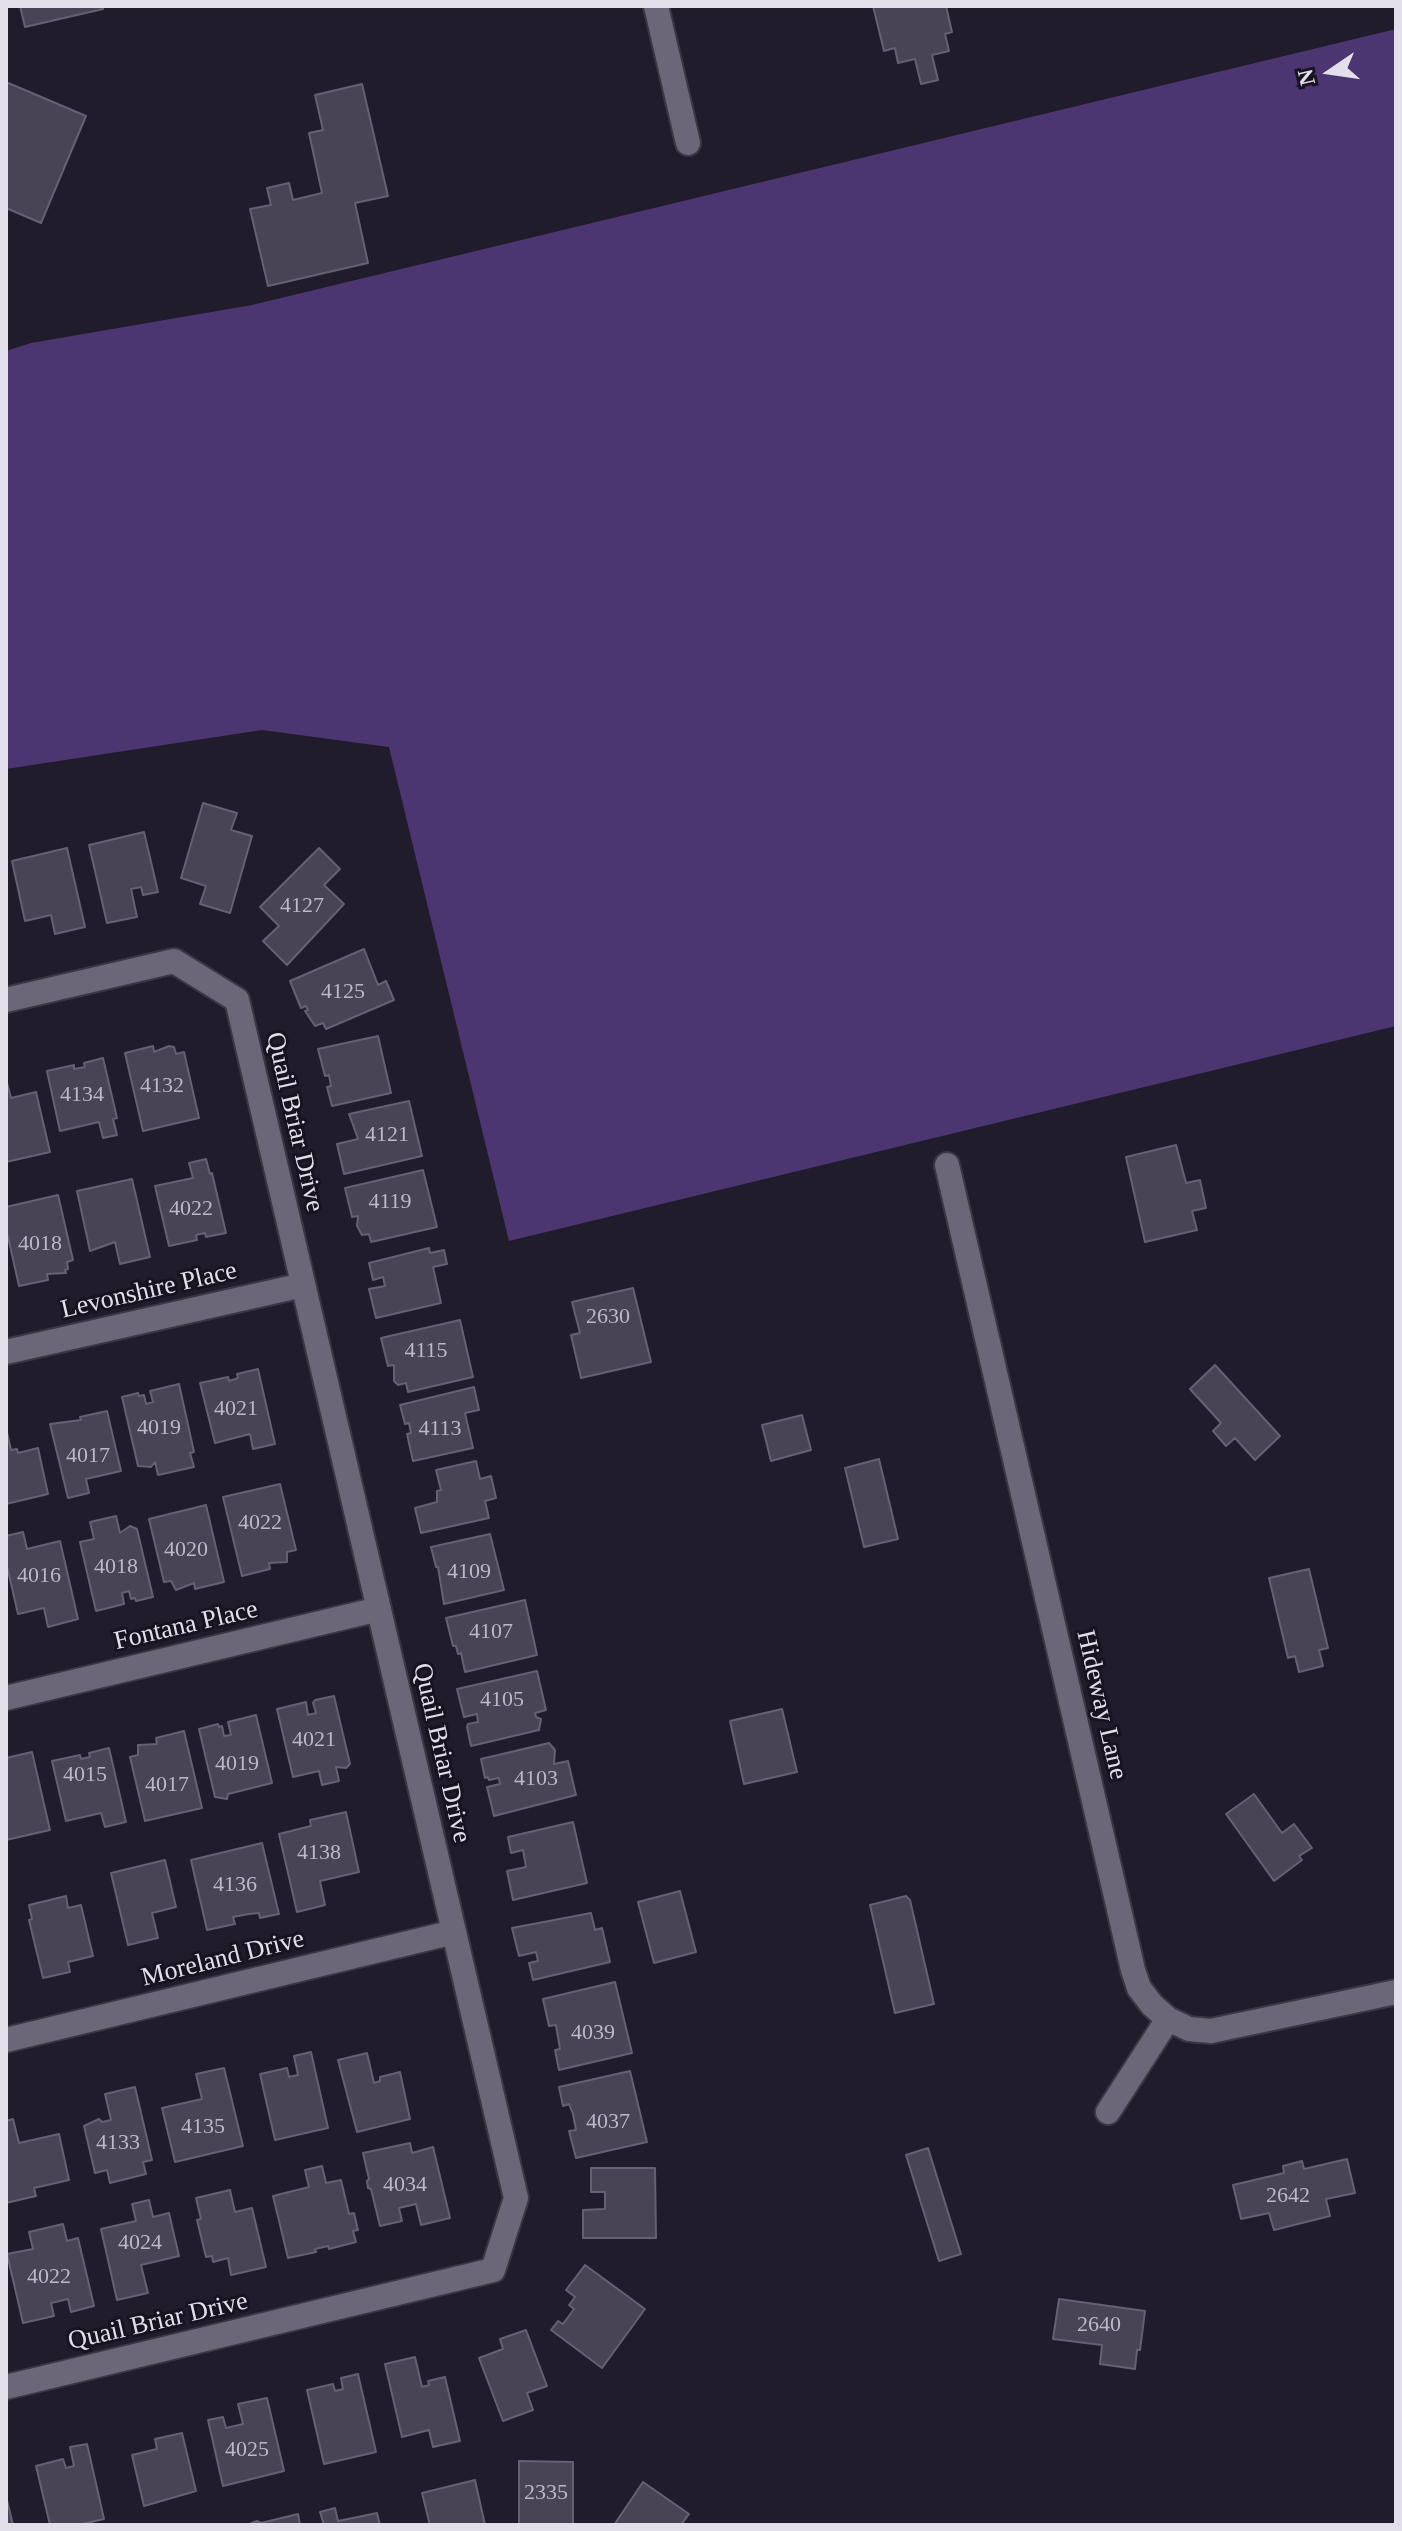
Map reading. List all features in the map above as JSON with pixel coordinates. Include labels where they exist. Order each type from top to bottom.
[{"type":"street","points":[[656,6],[688,143]]},
{"type":"street","name":"Quail Briar Drive","points":[[6,1000],[174,961],[237,1000],[516,2198],[493,2270],[6,2387]]},
{"type":"street","name":"Hideway Lane","points":[[947,1165],[1139,1988],[1168,2019],[1189,2029],[1211,2031],[1396,1992]]},
{"type":"street","name":"Levonshire Place","points":[[6,1352],[303,1285]]},
{"type":"street","name":"Fontana Place","points":[[6,1698],[379,1609]]},
{"type":"street","name":"Moreland Drive","points":[[6,2040],[454,1932]]},
{"type":"street","points":[[1108,2112],[1168,2019]]},
{"type":"shaded area","points":[[1396,29],[1396,1026],[509,1241],[389,747],[262,730],[6,769],[6,351],[31,343],[252,305]]},
{"type":"building","points":[[20,6],[102,6],[103,9],[25,27]]},
{"type":"building","points":[[873,6],[946,6],[952,32],[945,34],[949,51],[932,55],[938,80],[921,84],[915,59],[898,63],[895,48],[884,51]]},
{"type":"building","points":[[6,82],[86,116],[41,223],[6,208]]},
{"type":"building","points":[[362,84],[388,196],[355,203],[368,263],[268,286],[250,209],[271,205],[267,188],[289,183],[293,200],[322,193],[309,133],[323,130],[315,95]]},
{"type":"building","points":[[203,803],[237,813],[231,830],[252,836],[230,913],[200,904],[206,886],[181,878]]},
{"type":"building","points":[[144,832],[158,892],[143,895],[141,887],[131,889],[137,917],[107,923],[89,845]]},
{"type":"building","points":[[67,848],[85,927],[55,934],[51,915],[25,921],[12,861]]},
{"type":"building","points":[[319,848],[340,869],[324,885],[344,904],[287,965],[263,941],[279,926],[260,907]]},
{"type":"building","points":[[364,949],[378,985],[386,981],[394,1000],[326,1029],[323,1023],[315,1026],[305,1011],[308,1010],[306,1006],[301,1008],[290,981]]},
{"type":"building","points":[[378,1036],[391,1093],[332,1106],[327,1087],[331,1086],[329,1075],[325,1076],[318,1049]]},
{"type":"building","points":[[153,1046],[154,1052],[169,1046],[174,1047],[176,1054],[184,1052],[199,1118],[143,1131],[125,1053]]},
{"type":"building","points":[[103,1058],[117,1118],[113,1119],[117,1135],[103,1138],[99,1122],[60,1131],[47,1071],[74,1065],[74,1069],[85,1067],[84,1063]]},
{"type":"building","points":[[6,1079],[11,1098],[36,1092],[50,1152],[6,1162]]},
{"type":"building","points":[[409,1101],[422,1156],[344,1174],[337,1144],[358,1139],[349,1114]]},
{"type":"building","points":[[1176,1145],[1186,1183],[1200,1180],[1206,1208],[1192,1211],[1197,1230],[1145,1242],[1126,1157]]},
{"type":"building","points":[[206,1159],[226,1233],[206,1237],[205,1233],[196,1235],[197,1240],[169,1246],[155,1186],[193,1178],[189,1163]]},
{"type":"building","points":[[423,1170],[437,1227],[371,1242],[369,1234],[362,1235],[357,1226],[358,1216],[352,1217],[345,1188]]},
{"type":"building","points":[[132,1179],[150,1257],[120,1264],[115,1242],[90,1251],[77,1191]]},
{"type":"building","points":[[58,1195],[73,1260],[67,1262],[66,1273],[47,1274],[48,1280],[19,1286],[6,1228],[6,1207]]},
{"type":"building","points":[[429,1248],[430,1253],[444,1250],[447,1264],[433,1267],[441,1303],[376,1318],[369,1289],[385,1286],[383,1277],[373,1280],[369,1263]]},
{"type":"building","points":[[633,1288],[651,1362],[581,1378],[571,1335],[580,1333],[572,1302]]},
{"type":"building","points":[[460,1320],[473,1377],[408,1392],[406,1383],[398,1385],[394,1381],[394,1365],[388,1366],[381,1338]]},
{"type":"building","points":[[1215,1365],[1280,1436],[1255,1460],[1235,1438],[1226,1446],[1213,1431],[1221,1423],[1190,1389]]},
{"type":"building","points":[[258,1369],[275,1444],[253,1449],[250,1434],[215,1443],[200,1383],[228,1377],[229,1381],[238,1378],[237,1374]]},
{"type":"building","points":[[179,1384],[194,1452],[190,1453],[194,1467],[158,1475],[155,1462],[151,1467],[138,1466],[122,1397],[138,1393],[139,1396],[144,1395],[146,1404],[153,1402],[150,1391]]},
{"type":"building","points":[[474,1387],[479,1410],[465,1413],[473,1448],[413,1461],[407,1434],[411,1433],[409,1423],[405,1424],[400,1405]]},
{"type":"building","points":[[107,1411],[121,1471],[86,1479],[89,1493],[68,1498],[50,1424],[81,1420],[80,1417]]},
{"type":"building","points":[[802,1415],[811,1450],[771,1461],[762,1425]]},
{"type":"building","points":[[6,1428],[11,1450],[17,1449],[18,1453],[38,1448],[48,1494],[6,1504]]},
{"type":"building","points":[[879,1459],[898,1539],[864,1547],[845,1468]]},
{"type":"building","points":[[476,1461],[480,1479],[491,1476],[496,1498],[485,1501],[489,1518],[421,1533],[415,1508],[437,1502],[437,1491],[441,1490],[436,1470]]},
{"type":"building","points":[[280,1484],[296,1550],[287,1552],[287,1562],[269,1563],[270,1569],[242,1576],[223,1497]]},
{"type":"building","points":[[206,1505],[224,1582],[195,1589],[194,1583],[176,1590],[171,1581],[164,1582],[149,1519]]},
{"type":"building","points":[[116,1516],[120,1533],[130,1526],[137,1529],[153,1597],[136,1601],[135,1598],[131,1599],[129,1591],[122,1593],[124,1604],[96,1611],[80,1542],[94,1539],[90,1522]]},
{"type":"building","points":[[23,1532],[27,1549],[60,1541],[78,1619],[48,1627],[44,1608],[18,1614],[6,1562],[6,1536]]},
{"type":"building","points":[[490,1534],[504,1590],[444,1604],[431,1547]]},
{"type":"building","points":[[1309,1569],[1328,1648],[1319,1650],[1323,1666],[1299,1672],[1295,1656],[1288,1658],[1269,1578]]},
{"type":"building","points":[[525,1600],[537,1655],[465,1672],[461,1653],[458,1654],[456,1646],[453,1646],[446,1618]]},
{"type":"building","points":[[537,1671],[546,1710],[535,1713],[541,1719],[539,1730],[471,1746],[467,1727],[478,1722],[477,1714],[464,1717],[457,1689]]},
{"type":"building","points":[[334,1696],[350,1764],[346,1768],[336,1767],[339,1781],[322,1785],[319,1771],[293,1777],[277,1709],[306,1702],[308,1715],[316,1713],[315,1700]]},
{"type":"building","points":[[782,1709],[797,1772],[744,1784],[730,1721]]},
{"type":"building","points":[[256,1715],[272,1783],[228,1794],[227,1799],[215,1797],[199,1729],[218,1724],[222,1726],[224,1736],[231,1735],[228,1722]]},
{"type":"building","points":[[184,1731],[202,1808],[145,1821],[130,1757],[138,1755],[138,1745],[157,1744],[156,1738]]},
{"type":"building","points":[[549,1743],[555,1750],[554,1764],[568,1761],[576,1795],[494,1816],[487,1787],[500,1784],[499,1778],[485,1778],[481,1759]]},
{"type":"building","points":[[109,1748],[126,1822],[105,1827],[101,1813],[66,1821],[52,1761],[80,1755],[81,1759],[90,1757],[89,1753]]},
{"type":"building","points":[[32,1752],[50,1830],[6,1840],[6,1758]]},
{"type":"building","points":[[1254,1794],[1282,1833],[1294,1824],[1312,1848],[1299,1856],[1302,1860],[1274,1881],[1226,1814]]},
{"type":"building","points":[[346,1812],[359,1872],[320,1881],[325,1905],[297,1912],[279,1834],[311,1826],[310,1820]]},
{"type":"building","points":[[573,1822],[587,1883],[513,1900],[507,1871],[526,1867],[523,1850],[511,1853],[508,1837]]},
{"type":"building","points":[[262,1843],[279,1914],[260,1918],[259,1913],[233,1917],[235,1924],[207,1930],[191,1860]]},
{"type":"building","points":[[165,1860],[176,1907],[152,1913],[158,1938],[128,1945],[111,1873]]},
{"type":"building","points":[[680,1891],[696,1952],[654,1963],[638,1902]]},
{"type":"building","points":[[66,1896],[68,1908],[81,1905],[93,1956],[68,1962],[70,1972],[43,1978],[29,1920],[32,1919],[29,1905]]},
{"type":"building","points":[[906,1896],[910,1900],[934,2004],[895,2013],[870,1905]]},
{"type":"building","points":[[591,1913],[595,1930],[602,1928],[610,1962],[533,1980],[529,1963],[538,1961],[536,1952],[519,1956],[512,1928]]},
{"type":"building","points":[[615,1982],[632,2053],[559,2070],[555,2050],[560,2049],[556,2025],[549,2026],[543,1999]]},
{"type":"building","points":[[311,2052],[328,2128],[275,2140],[260,2074],[287,2068],[289,2077],[298,2075],[294,2056]]},
{"type":"building","points":[[367,2053],[374,2083],[380,2081],[380,2077],[400,2072],[410,2119],[357,2132],[338,2060]]},
{"type":"building","points":[[224,2068],[243,2146],[175,2162],[162,2108],[202,2099],[196,2074]]},
{"type":"building","points":[[630,2071],[647,2142],[576,2158],[569,2131],[576,2130],[573,2114],[569,2104],[563,2106],[559,2087]]},
{"type":"building","points":[[135,2087],[152,2160],[143,2162],[146,2174],[110,2183],[107,2170],[95,2173],[84,2126],[99,2119],[102,2122],[111,2120],[105,2094]]},
{"type":"building","points":[[13,2119],[19,2143],[59,2134],[69,2180],[34,2188],[36,2196],[6,2203],[6,2121]]},
{"type":"building","points":[[410,2143],[412,2153],[433,2147],[450,2218],[421,2225],[416,2204],[399,2208],[402,2221],[380,2226],[371,2189],[368,2188],[363,2153]]},
{"type":"building","points":[[928,2148],[961,2254],[939,2261],[906,2155]]},
{"type":"building","points":[[1347,2159],[1355,2193],[1326,2199],[1330,2216],[1274,2230],[1269,2213],[1241,2219],[1233,2185],[1284,2173],[1283,2166],[1302,2161],[1304,2169]]},
{"type":"building","points":[[322,2166],[326,2183],[341,2180],[349,2214],[354,2213],[358,2230],[353,2231],[356,2242],[315,2249],[316,2252],[288,2258],[273,2196],[309,2187],[305,2170]]},
{"type":"building","points":[[591,2168],[655,2168],[656,2238],[583,2238],[583,2210],[605,2209],[605,2192],[591,2192]]},
{"type":"building","points":[[230,2190],[235,2212],[252,2208],[266,2267],[231,2275],[228,2258],[213,2262],[212,2256],[206,2257],[197,2220],[201,2219],[196,2198]]},
{"type":"building","points":[[149,2200],[153,2217],[169,2213],[179,2256],[141,2265],[148,2293],[117,2300],[101,2229],[136,2221],[132,2204]]},
{"type":"building","points":[[63,2224],[67,2241],[78,2238],[94,2306],[71,2312],[68,2299],[51,2303],[54,2316],[23,2323],[7,2254],[33,2249],[29,2232]]},
{"type":"building","points":[[585,2265],[645,2309],[602,2368],[551,2330],[558,2321],[563,2324],[574,2309],[569,2305],[575,2297],[566,2290]]},
{"type":"building","points":[[1059,2299],[1145,2311],[1135,2369],[1100,2364],[1102,2345],[1053,2339]]},
{"type":"building","points":[[526,2330],[547,2386],[527,2393],[533,2410],[503,2421],[479,2358],[503,2349],[500,2339]]},
{"type":"building","points":[[415,2357],[422,2387],[429,2385],[428,2381],[445,2377],[460,2441],[433,2447],[429,2430],[402,2437],[385,2364]]},
{"type":"building","points":[[358,2374],[376,2452],[324,2464],[307,2390],[333,2384],[335,2391],[343,2389],[341,2378]]},
{"type":"building","points":[[267,2398],[284,2471],[223,2486],[208,2420],[223,2417],[226,2428],[243,2424],[238,2404]]},
{"type":"building","points":[[182,2433],[196,2491],[144,2506],[132,2455],[157,2449],[155,2439]]},
{"type":"building","points":[[87,2444],[104,2519],[78,2525],[50,2525],[36,2466],[63,2459],[66,2468],[74,2466],[70,2447]]},
{"type":"building","points":[[519,2461],[573,2462],[573,2525],[519,2525]]},
{"type":"building","points":[[475,2480],[485,2525],[430,2525],[422,2493]]},
{"type":"building","points":[[643,2482],[689,2514],[681,2525],[614,2525]]},
{"type":"building","points":[[6,2496],[13,2525],[6,2525]]},
{"type":"building","points":[[335,2508],[338,2521],[377,2513],[380,2525],[324,2525],[320,2512]]},
{"type":"building","points":[[298,2514],[300,2525],[247,2525],[257,2521],[261,2523]]}]
